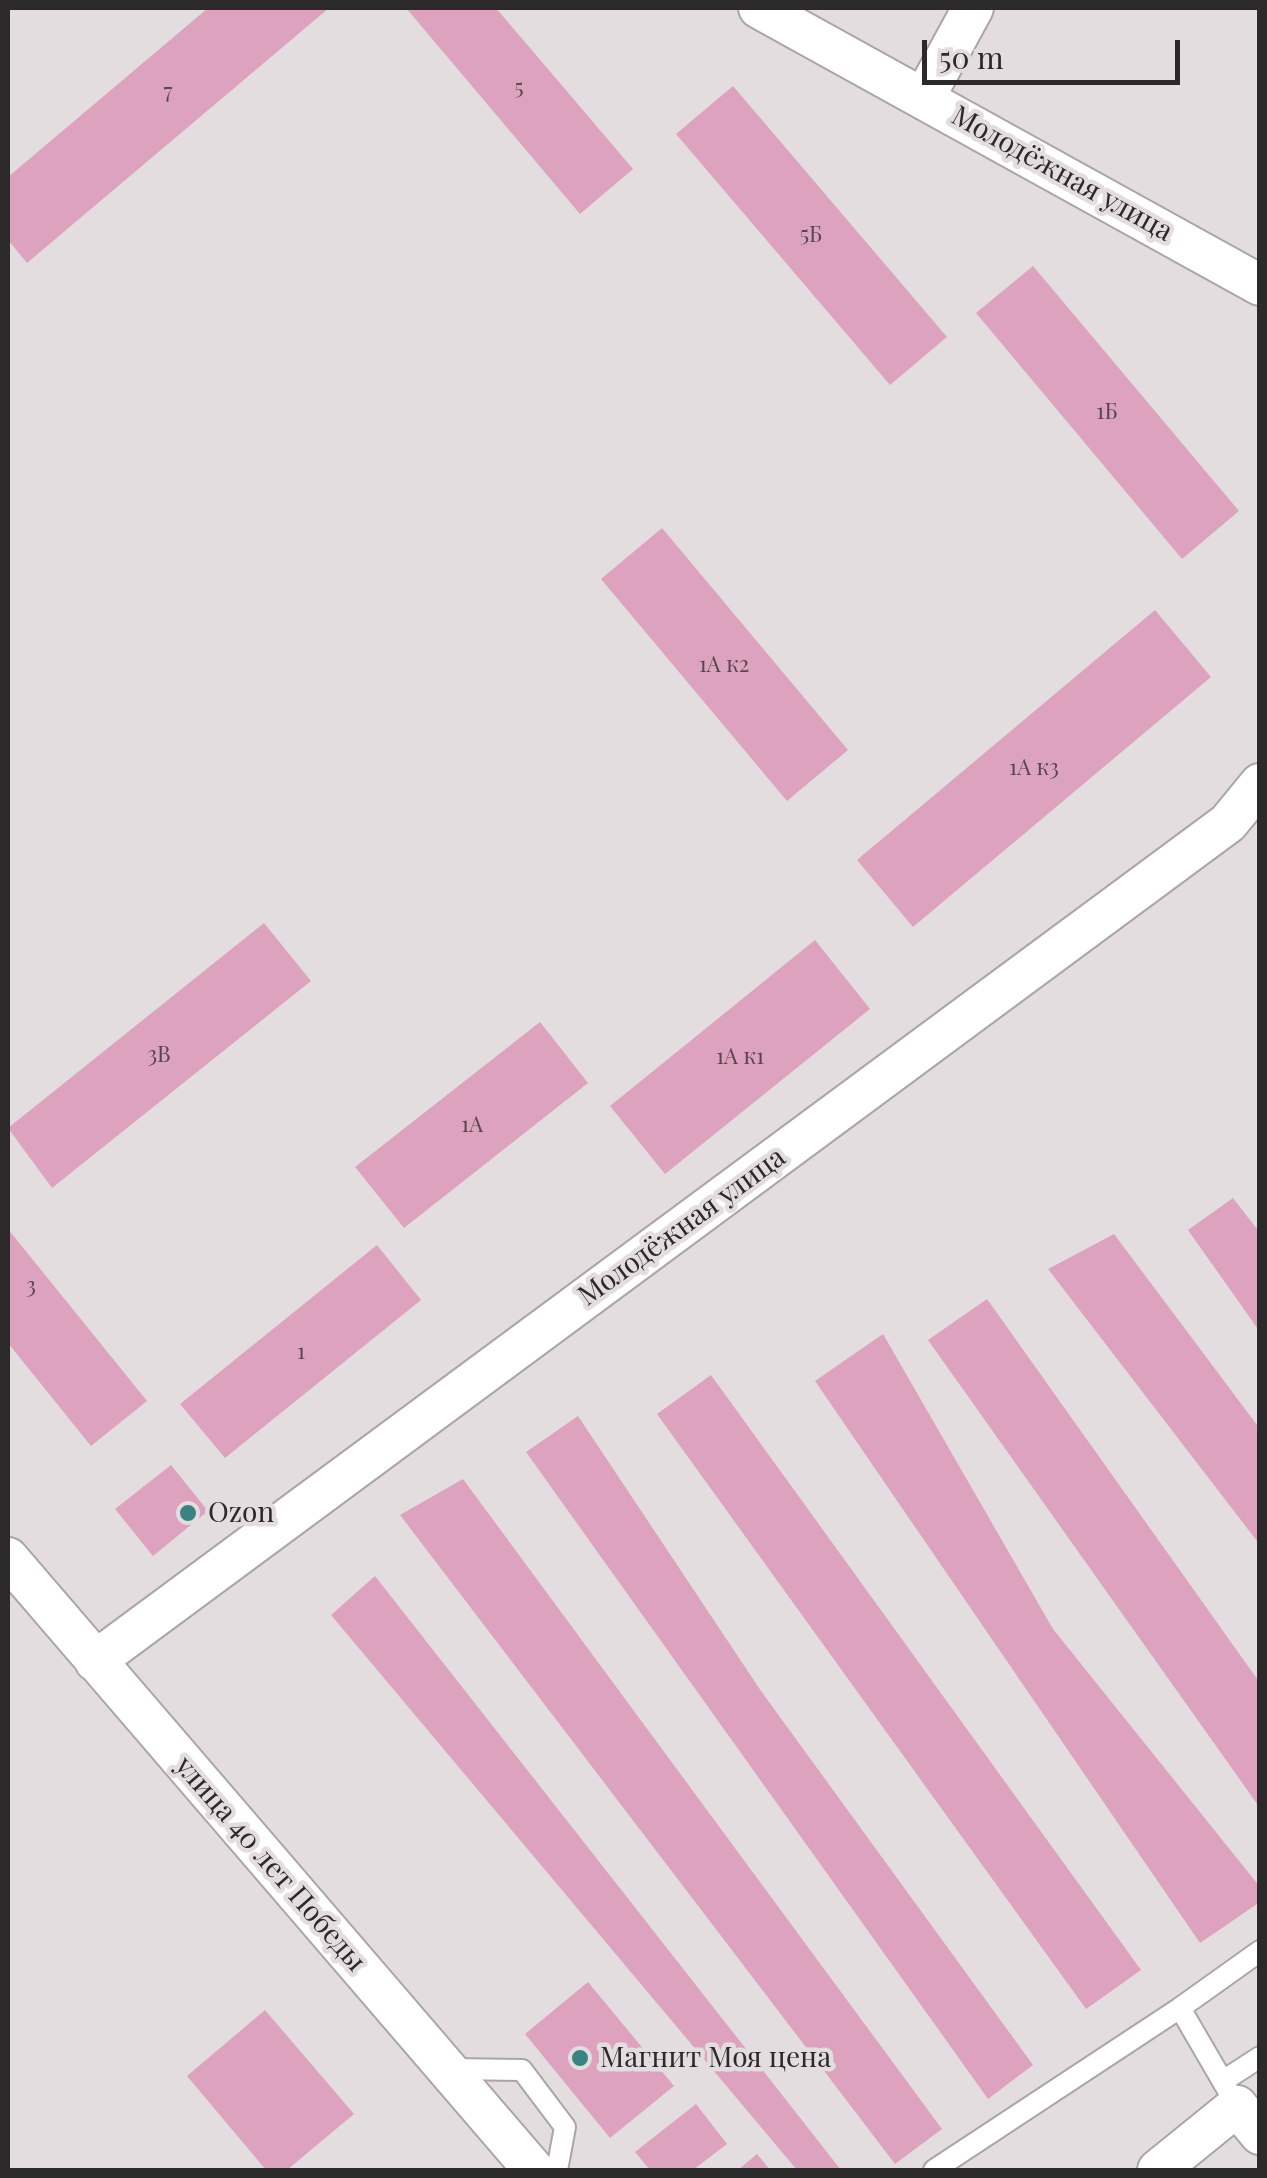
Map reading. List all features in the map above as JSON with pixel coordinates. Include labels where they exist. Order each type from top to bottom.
[{"type":"street","name":"Молодёжная улица","points":[[759,8],[1260,285]]},
{"type":"street","points":[[924,98],[973,8]]},
{"type":"street","name":"Молодёжная улица","points":[[95,1660],[1228,823],[1260,784]]},
{"type":"street","name":"улица 40 лет Победы","points":[[8,1558],[534,2170]]},
{"type":"street","points":[[1158,2170],[1240,2107]]},
{"type":"lane","points":[[934,2170],[1260,1951]]},
{"type":"lane","points":[[1180,2008],[1240,2107]]},
{"type":"lane","points":[[1240,2107],[1260,2057]]},
{"type":"lane","points":[[446,2069],[522,2070],[565,2127],[557,2170]]},
{"type":"building","points":[[208,8],[329,8],[27,263],[8,240],[8,177]]},
{"type":"building","points":[[406,8],[496,8],[633,169],[580,214]]},
{"type":"building","points":[[733,86],[947,337],[890,385],[676,134]]},
{"type":"building","points":[[1033,266],[1239,511],[1182,559],[976,313]]},
{"type":"building","points":[[662,528],[848,750],[787,801],[601,579]]},
{"type":"building","points":[[1155,610],[1211,677],[913,927],[857,860]]},
{"type":"building","points":[[264,923],[311,981],[52,1188],[8,1128]]},
{"type":"building","points":[[815,940],[870,1009],[665,1174],[610,1106]]},
{"type":"building","points":[[540,1022],[588,1083],[404,1228],[355,1167]]},
{"type":"building","points":[[1233,1198],[1260,1233],[1260,1332],[1188,1230]]},
{"type":"building","points":[[8,1229],[147,1401],[91,1446],[8,1343]]},
{"type":"building","points":[[1114,1234],[1260,1429],[1260,1545],[1048,1269]]},
{"type":"building","points":[[377,1245],[421,1300],[225,1458],[180,1404]]},
{"type":"building","points":[[987,1299],[1260,1683],[1260,1808],[928,1340]]},
{"type":"building","points":[[883,1334],[1053,1629],[1260,1887],[1260,1902],[1200,1943],[815,1381]]},
{"type":"building","points":[[711,1375],[1141,1970],[1086,2009],[657,1414]]},
{"type":"building","points":[[578,1416],[761,1691],[1033,2065],[988,2099],[526,1452]]},
{"type":"building","points":[[171,1465],[208,1511],[153,1556],[115,1509]]},
{"type":"building","points":[[463,1479],[942,2129],[895,2164],[400,1515]]},
{"type":"building","points":[[375,1576],[841,2170],[797,2170],[331,1615]]},
{"type":"building","points":[[588,1982],[674,2086],[610,2138],[525,2034]]},
{"type":"building","points":[[265,2010],[354,2114],[287,2170],[266,2170],[187,2076]]},
{"type":"building","points":[[696,2104],[727,2144],[693,2170],[650,2170],[635,2152]]},
{"type":"building","points":[[757,2154],[770,2170],[738,2170]]},
{"type":"place","name":"Ozon","points":[[188,1513]]},
{"type":"place","name":"Магнит Моя цена","points":[[580,2058]]}]
